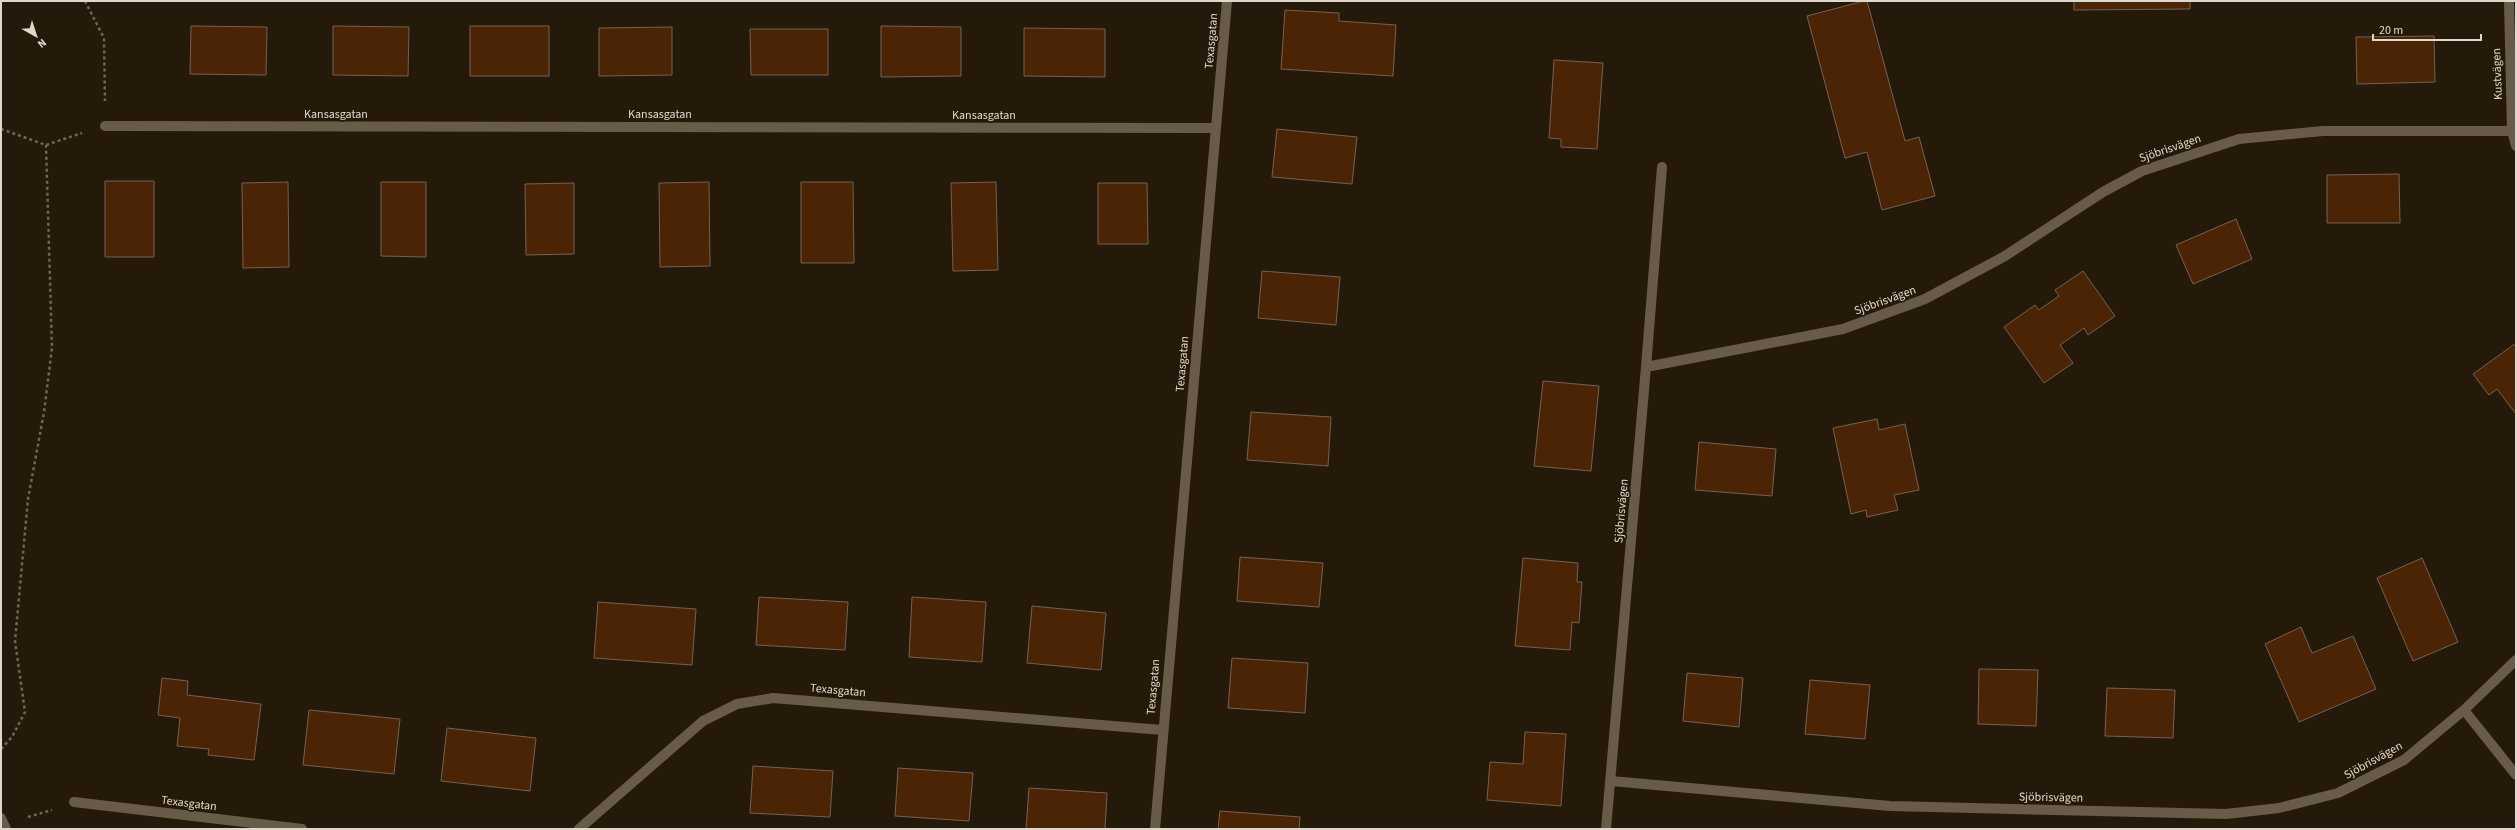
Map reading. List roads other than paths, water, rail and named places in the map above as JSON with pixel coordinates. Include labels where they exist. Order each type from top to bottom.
[{"type":"street","name":"Texasgatan","points":[[1155,829],[1162,730],[1227,1]]},
{"type":"street","name":"Kustvägen","points":[[2508,1],[2512,131],[2516,146]]},
{"type":"street","name":"Kansasgatan","points":[[105,126],[1216,128]]},
{"type":"street","name":"Sjöbrisvägen","points":[[1606,829],[1646,367],[1843,329],[1925,300],[2005,256],[2103,192],[2142,171],[2239,139],[2323,131],[2512,131]]},
{"type":"street","points":[[1646,367],[1662,167]]},
{"type":"street","name":"Sjöbrisvägen","points":[[1611,781],[1890,806],[2226,814],[2279,808],[2338,793],[2404,760],[2464,710],[2516,660]]},
{"type":"street","name":"Texasgatan","points":[[579,829],[703,721],[737,704],[773,698],[1162,730]]},
{"type":"street","points":[[2464,710],[2516,775]]},
{"type":"street","name":"Texasgatan","points":[[74,802],[302,829]]}]
